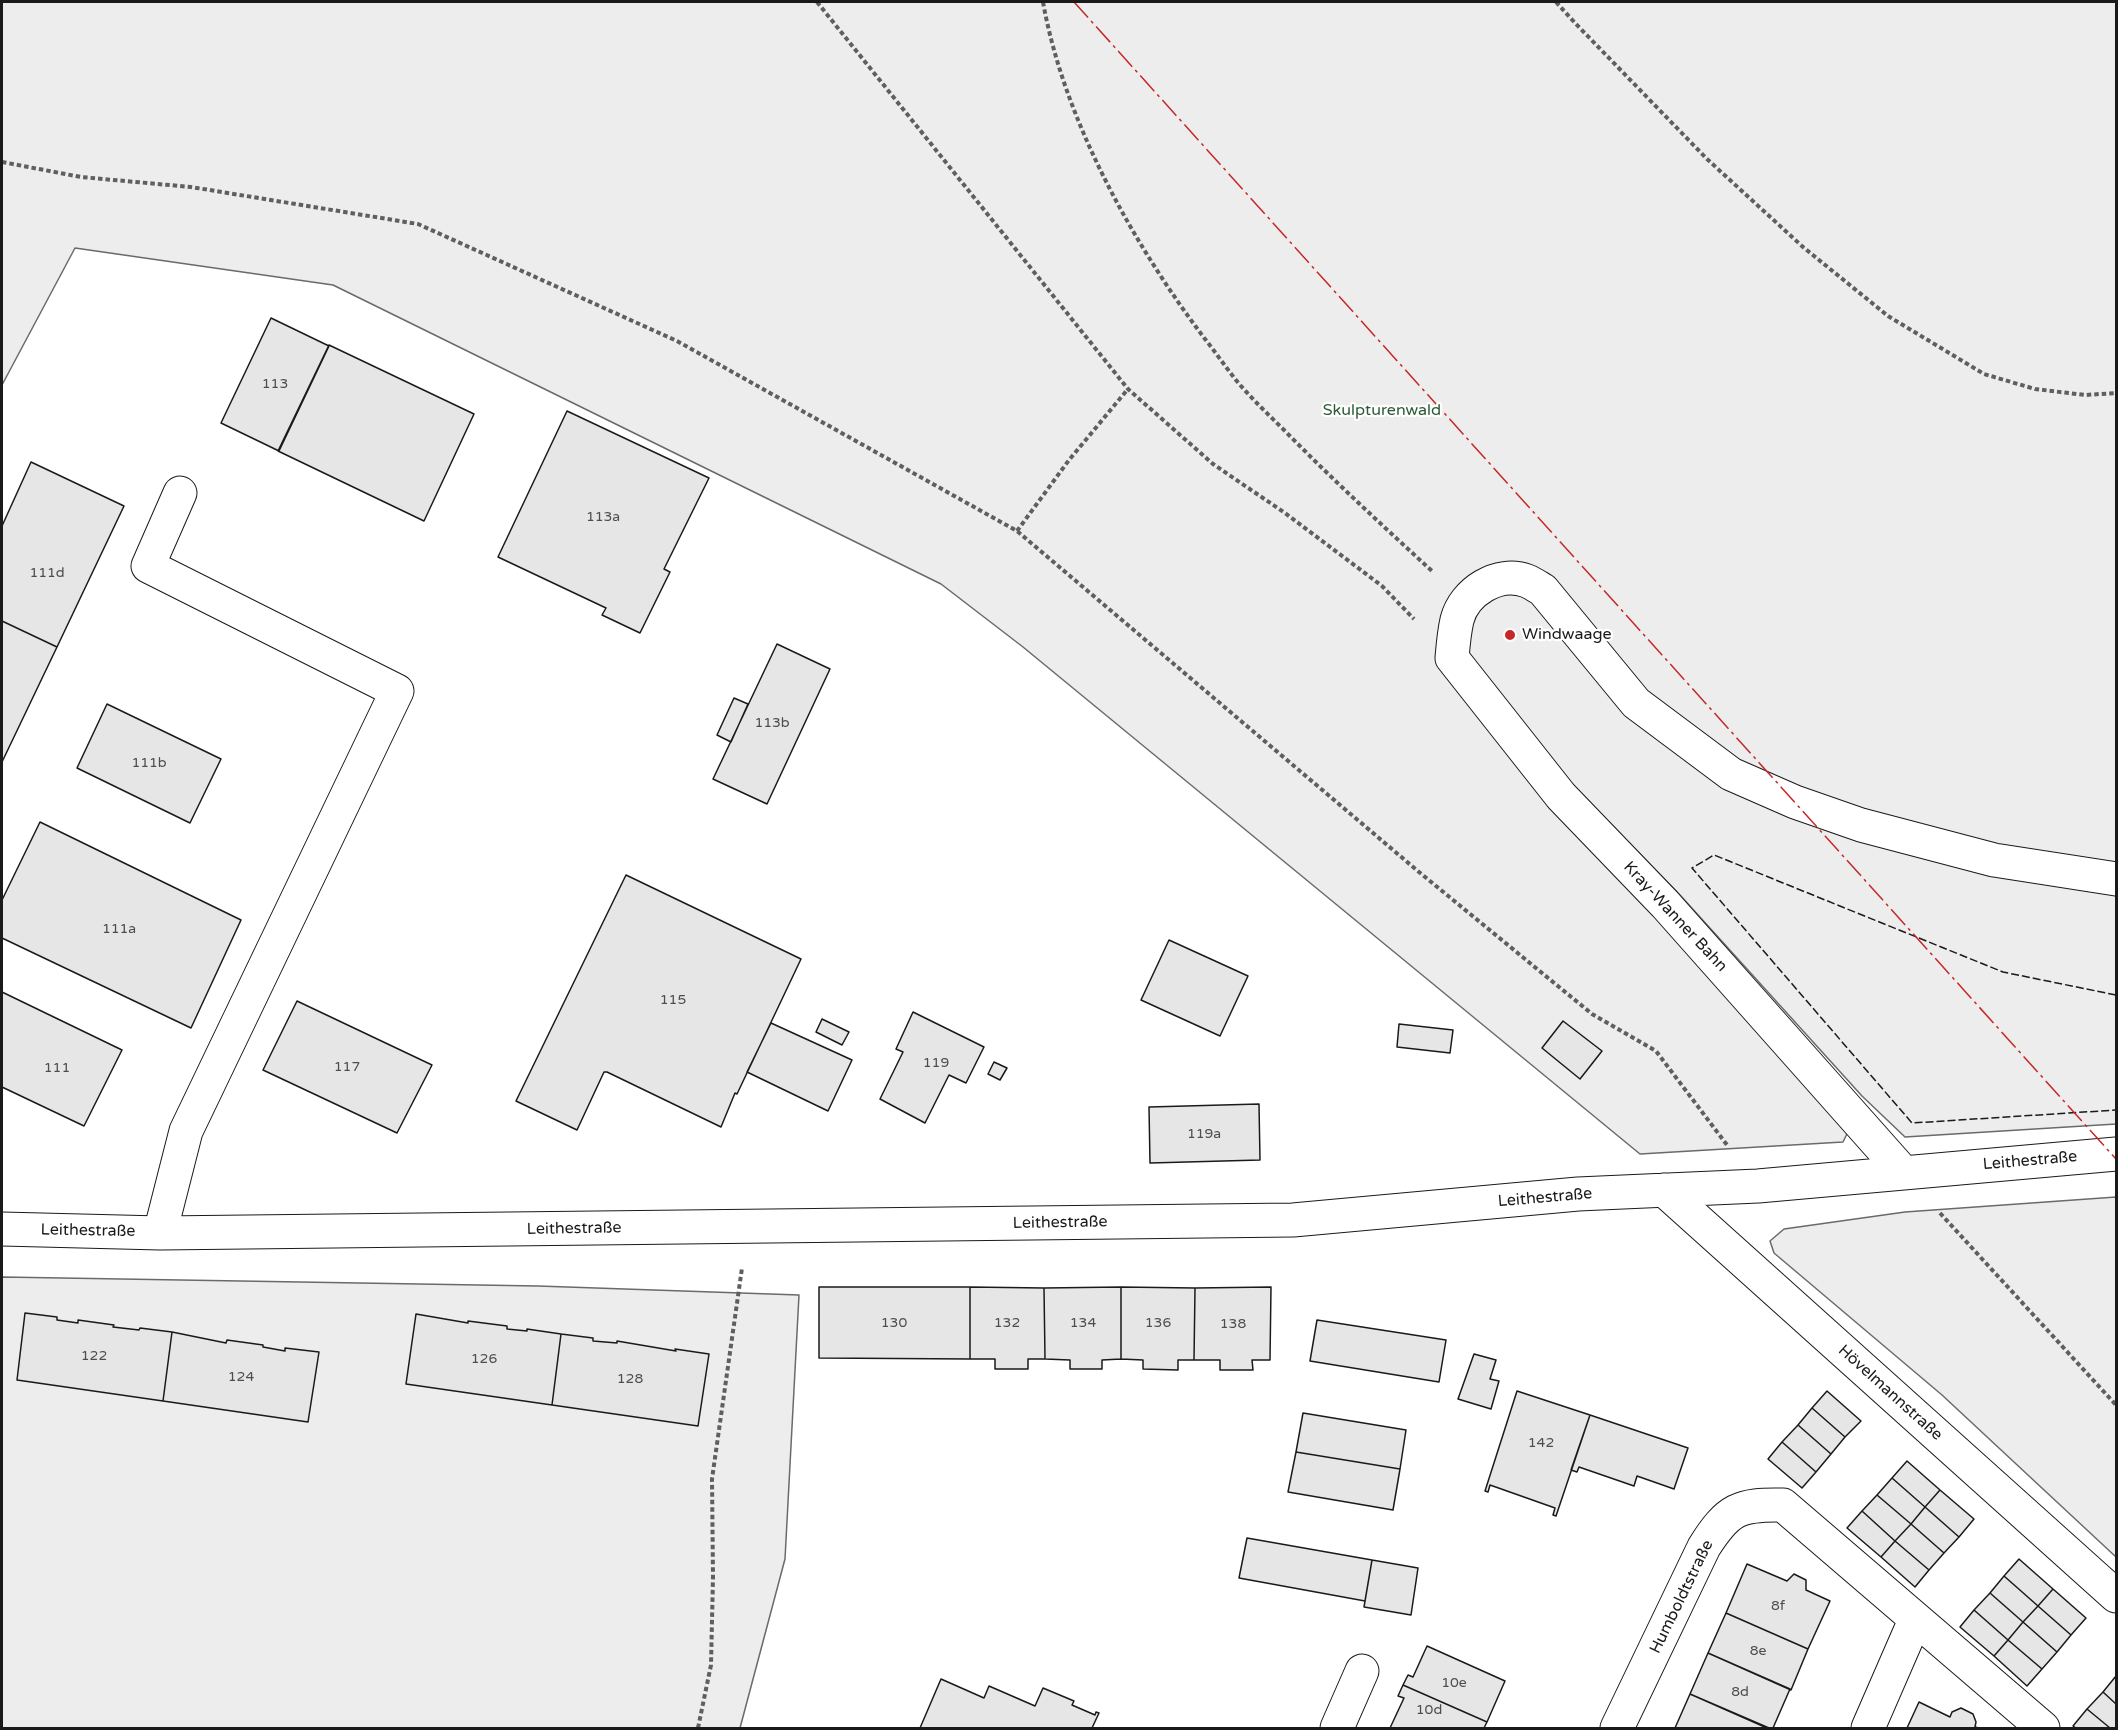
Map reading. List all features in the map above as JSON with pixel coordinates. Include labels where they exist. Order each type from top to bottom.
[{"type":"street","points":[[160,1233],[186,1131],[397,691],[148,566],[180,494]]},
{"type":"street","points":[[1452,658],[1457,619],[1466,601],[1484,585],[1503,578],[1525,580],[1543,590],[1636,704],[1731,774],[1795,802],[1861,825],[1994,860],[2116,879]]},
{"type":"street","name":"Kray-Wanner Bahn","points":[[1452,658],[1561,796],[1665,904],[1903,1172]]},
{"type":"street","name":"Leithestraße","points":[[2,1229],[160,1233],[1293,1220],[1578,1194],[1758,1186],[2116,1154]]},
{"type":"street","name":"Hövelmannstraße","points":[[1664,1191],[2116,1596]]},
{"type":"street","name":"Humboldtstraße","points":[[1617,1728],[1704,1547],[1718,1526],[1739,1509],[1755,1504],[1783,1505],[2043,1728]]},
{"type":"street","points":[[1868,1728],[1915,1620]]},
{"type":"street","points":[[1338,1728],[1362,1671]]},
{"type":"path","points":[[817,2],[1128,389],[1213,464],[1286,513],[1382,586],[1452,658]]},
{"type":"path","points":[[1043,2],[1060,69],[1084,133],[1145,252],[1186,314],[1240,385],[1344,490],[1466,601]]},
{"type":"path","points":[[1556,2],[1707,159],[1803,248],[1888,316],[1984,374],[2035,389],[2085,395],[2116,393]]},
{"type":"path","points":[[2,162],[81,177],[191,187],[418,224],[677,341],[1017,531],[1419,872],[1583,1006],[1656,1052],[1758,1186]]},
{"type":"path","points":[[1017,531],[1069,460],[1128,389]]},
{"type":"path","points":[[1903,1172],[2116,1405]]},
{"type":"path","points":[[698,1728],[711,1665],[712,1479],[748,1227]]},
{"type":"shaded area","name":"Skulpturenwald","points":[[2,2],[2116,2],[2116,1124],[1905,1137],[1862,1096],[1680,895],[1567,779],[1854,1119],[1843,1142],[1640,1154],[1023,647],[941,584],[333,285],[75,248],[2,385]]},
{"type":"shaded area","points":[[2116,1197],[2116,1557],[1942,1395],[1774,1253],[1770,1241],[1784,1229],[1905,1212]]},
{"type":"shaded area","points":[[2,1277],[538,1286],[799,1295],[785,1559],[740,1728],[2,1728]]},
{"type":"building","points":[[271,318],[329,346],[279,451],[221,423]]},
{"type":"building","points":[[329,345],[474,414],[424,521],[278,451]]},
{"type":"building","points":[[567,411],[709,478],[664,569],[670,572],[640,633],[602,615],[606,608],[498,557]]},
{"type":"building","points":[[31,462],[124,506],[57,647],[2,621],[2,526]]},
{"type":"building","points":[[2,621],[57,647],[2,762]]},
{"type":"building","points":[[777,644],[830,669],[767,804],[713,779]]},
{"type":"building","points":[[734,698],[748,704],[731,742],[717,735]]},
{"type":"building","points":[[107,704],[221,759],[190,823],[77,768]]},
{"type":"building","points":[[40,822],[241,920],[191,1028],[2,938],[2,900]]},
{"type":"building","points":[[626,875],[801,959],[737,1094],[735,1093],[721,1127],[607,1072],[604,1072],[577,1130],[516,1101]]},
{"type":"building","points":[[1169,940],[1248,976],[1220,1036],[1141,1000]]},
{"type":"building","points":[[2,992],[122,1050],[84,1126],[2,1087]]},
{"type":"building","points":[[297,1001],[432,1065],[397,1133],[263,1070]]},
{"type":"building","points":[[913,1012],[984,1047],[966,1083],[949,1075],[925,1123],[880,1099],[903,1052],[896,1049]]},
{"type":"building","points":[[822,1019],[849,1032],[842,1045],[816,1032]]},
{"type":"building","points":[[1563,1021],[1602,1051],[1580,1079],[1542,1048]]},
{"type":"building","points":[[771,1023],[852,1060],[828,1111],[747,1072]]},
{"type":"building","points":[[1399,1024],[1453,1030],[1450,1053],[1397,1047]]},
{"type":"building","points":[[994,1062],[1007,1068],[1000,1080],[988,1074]]},
{"type":"building","points":[[1259,1104],[1260,1160],[1150,1163],[1149,1107]]},
{"type":"building","points":[[819,1287],[970,1287],[970,1359],[819,1358]]},
{"type":"building","points":[[970,1287],[1044,1288],[1045,1359],[1028,1359],[1028,1369],[995,1369],[995,1359],[970,1359]]},
{"type":"building","points":[[1121,1287],[1121,1359],[1102,1360],[1102,1369],[1070,1369],[1070,1360],[1045,1359],[1044,1288]]},
{"type":"building","points":[[1121,1287],[1195,1288],[1194,1360],[1178,1360],[1178,1370],[1143,1369],[1143,1360],[1121,1359]]},
{"type":"building","points":[[1271,1287],[1270,1360],[1252,1360],[1253,1370],[1220,1370],[1220,1360],[1194,1360],[1195,1288]]},
{"type":"building","points":[[25,1313],[57,1317],[57,1320],[78,1323],[78,1320],[114,1325],[113,1327],[172,1332],[163,1401],[17,1380]]},
{"type":"building","points":[[416,1314],[468,1323],[468,1321],[507,1326],[507,1329],[527,1331],[527,1329],[561,1334],[552,1405],[406,1384]]},
{"type":"building","points":[[1317,1320],[1446,1340],[1439,1382],[1310,1361]]},
{"type":"building","points":[[172,1332],[226,1343],[227,1340],[285,1351],[285,1348],[319,1352],[308,1422],[163,1401]]},
{"type":"building","points":[[561,1334],[593,1338],[593,1341],[617,1343],[617,1341],[709,1354],[698,1426],[552,1405]]},
{"type":"building","points":[[1474,1354],[1496,1360],[1490,1379],[1499,1381],[1491,1409],[1458,1399]]},
{"type":"building","points":[[1517,1391],[1590,1415],[1556,1516],[1553,1515],[1555,1508],[1490,1485],[1488,1492],[1485,1491]]},
{"type":"building","points":[[1827,1391],[1861,1421],[1845,1437],[1812,1408]]},
{"type":"building","points":[[1812,1408],[1845,1437],[1831,1454],[1798,1425]]},
{"type":"building","points":[[1303,1413],[1406,1430],[1400,1469],[1296,1452]]},
{"type":"building","points":[[1590,1415],[1688,1448],[1674,1489],[1637,1476],[1634,1486],[1579,1467],[1577,1472],[1571,1470]]},
{"type":"building","points":[[1798,1425],[1831,1454],[1816,1472],[1782,1442]]},
{"type":"building","points":[[1782,1442],[1816,1472],[1802,1488],[1768,1459]]},
{"type":"building","points":[[1296,1452],[1400,1469],[1393,1510],[1288,1492]]},
{"type":"building","points":[[1907,1461],[1940,1490],[1925,1507],[1892,1478]]},
{"type":"building","points":[[1892,1478],[1925,1507],[1911,1524],[1877,1495]]},
{"type":"building","points":[[1940,1490],[1974,1519],[1959,1537],[1925,1507]]},
{"type":"building","points":[[1877,1495],[1911,1524],[1895,1541],[1862,1511]]},
{"type":"building","points":[[1925,1507],[1959,1537],[1944,1553],[1911,1524]]},
{"type":"building","points":[[1862,1511],[1895,1541],[1881,1557],[1847,1528]]},
{"type":"building","points":[[1911,1524],[1944,1553],[1929,1570],[1895,1541]]},
{"type":"building","points":[[1247,1538],[1372,1560],[1365,1601],[1239,1578]]},
{"type":"building","points":[[1895,1541],[1929,1570],[1915,1587],[1881,1557]]},
{"type":"building","points":[[2019,1559],[2053,1589],[2038,1606],[2004,1576]]},
{"type":"building","points":[[1372,1560],[1418,1568],[1411,1615],[1364,1607]]},
{"type":"building","points":[[1747,1564],[1787,1581],[1794,1574],[1806,1580],[1806,1590],[1830,1601],[1808,1649],[1726,1613]]},
{"type":"building","points":[[2004,1576],[2038,1606],[2023,1622],[1990,1593]]},
{"type":"building","points":[[2053,1589],[2086,1618],[2071,1635],[2038,1606]]},
{"type":"building","points":[[1990,1593],[2023,1622],[2008,1640],[1974,1610]]},
{"type":"building","points":[[2038,1606],[2071,1635],[2057,1652],[2023,1622]]},
{"type":"building","points":[[1974,1610],[2008,1640],[1994,1656],[1960,1627]]},
{"type":"building","points":[[1726,1613],[1808,1649],[1791,1690],[1708,1653]]},
{"type":"building","points":[[2023,1622],[2057,1652],[2042,1669],[2008,1640]]},
{"type":"building","points":[[2008,1640],[2042,1669],[2027,1686],[1994,1656]]},
{"type":"building","points":[[1427,1646],[1505,1681],[1487,1722],[1403,1685],[1408,1675],[1413,1677]]},
{"type":"building","points":[[1708,1653],[1790,1689],[1773,1728],[1690,1694]]},
{"type":"building","points":[[2116,1676],[2116,1704],[2103,1692]]},
{"type":"building","points":[[941,1679],[984,1698],[989,1686],[1035,1706],[1043,1688],[1074,1701],[1072,1705],[1095,1715],[1096,1712],[1099,1713],[1092,1728],[920,1728]]},
{"type":"building","points":[[1403,1685],[1487,1722],[1484,1728],[1390,1728],[1404,1698],[1398,1696]]},
{"type":"building","points":[[2103,1692],[2116,1704],[2116,1728],[2110,1728],[2087,1709]]},
{"type":"building","points":[[1690,1694],[1767,1728],[1675,1728]]},
{"type":"building","points":[[1919,1702],[1950,1717],[1952,1712],[1961,1708],[1973,1714],[1975,1727],[1979,1728],[1907,1728]]},
{"type":"building","points":[[2087,1709],[2110,1728],[2076,1728],[2073,1726]]},
{"type":"fence","points":[[2116,995],[2003,972],[1714,855],[1692,868],[1912,1123],[2116,1110]]},
{"type":"power","points":[[1074,2],[2116,1159]]},
{"type":"place","name":"Windwaage","points":[[1510,635]]}]
